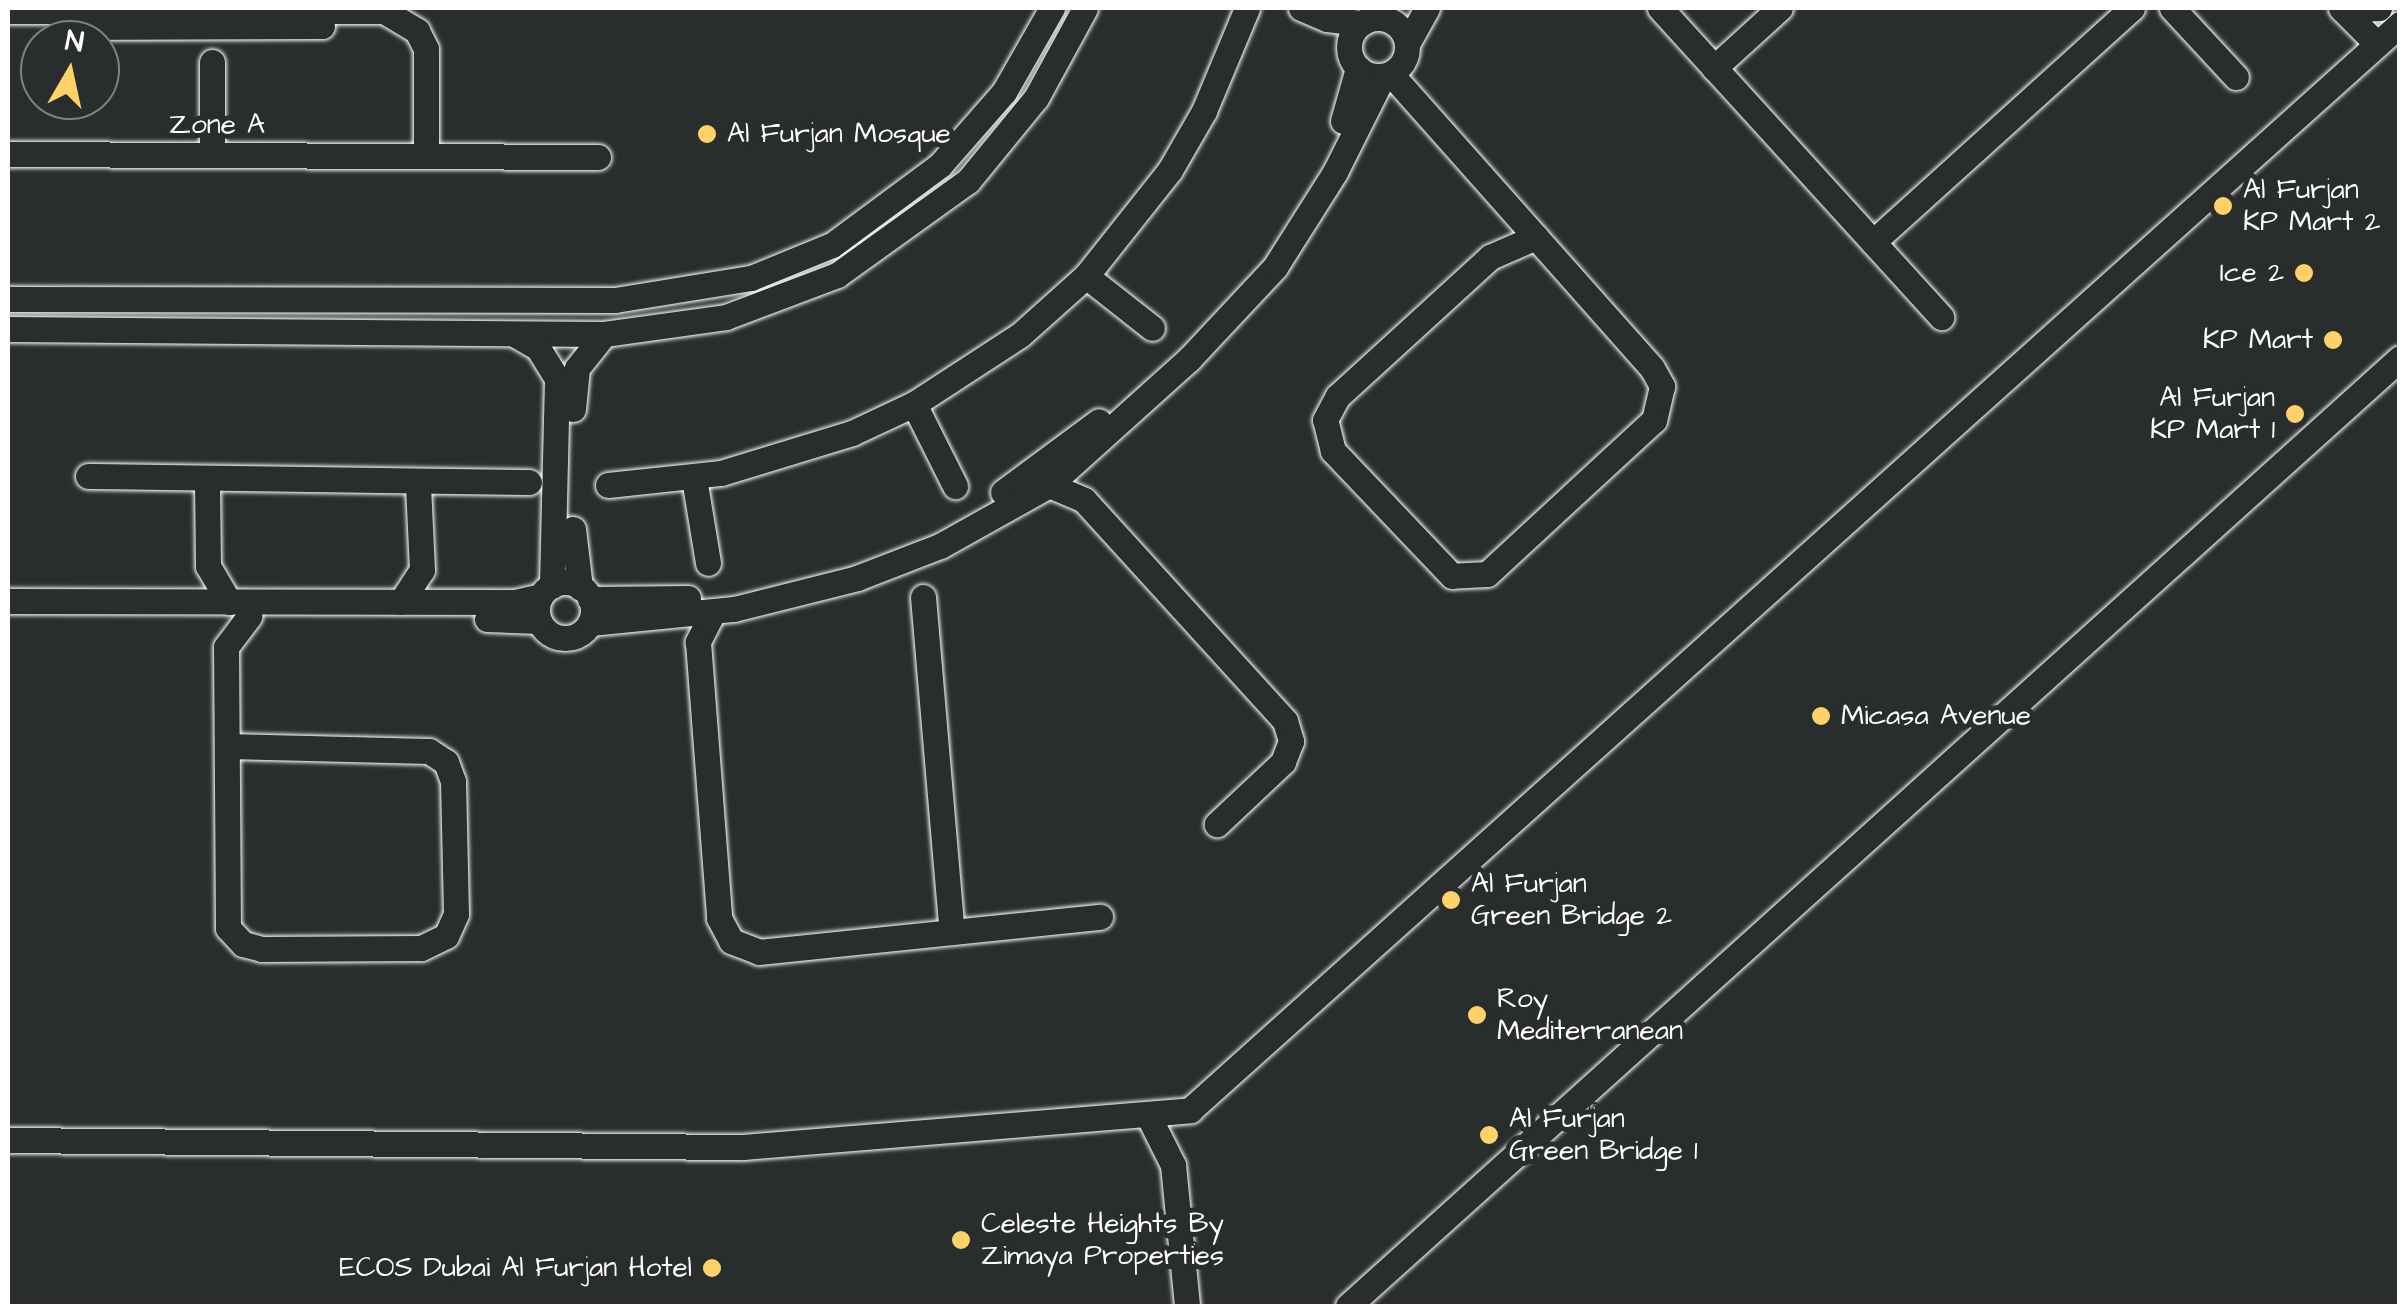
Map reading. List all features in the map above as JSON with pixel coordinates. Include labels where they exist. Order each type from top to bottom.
[{"type":"street","points":[[14,296],[615,300],[698,290],[776,270],[864,225],[940,165],[1004,92],[1052,8]]},
{"type":"street","points":[[8,329],[604,334],[726,318],[794,296],[880,248],[968,181],[1036,98],[1084,8]]},
{"type":"street","points":[[608,485],[694,478],[787,456],[914,404],[1020,335],[1086,276],[1178,155],[1247,8]]},
{"type":"street","points":[[1301,8],[1355,33],[1423,11]]},
{"type":"street","points":[[1660,8],[1941,317]]},
{"type":"street","points":[[1714,68],[1780,8]]},
{"type":"street","points":[[1873,242],[2132,8]]},
{"type":"street","points":[[2172,8],[2236,78]]},
{"type":"street","points":[[2342,9],[2379,8]]},
{"type":"street","points":[[2342,9],[2377,44]]},
{"type":"street","points":[[8,11],[182,14],[376,26],[398,13],[417,31],[426,50],[426,156]]},
{"type":"street","points":[[239,609],[544,601],[678,616],[788,598],[899,563],[1049,485],[1082,460],[1275,267],[1308,221],[1358,122],[1387,75],[1404,62],[1407,44],[1423,11]]},
{"type":"street","points":[[8,27],[182,14]]},
{"type":"street","points":[[1391,21],[1407,44]]},
{"type":"street","points":[[8,1140],[737,1148],[1149,1118],[1190,1110],[2400,24]]},
{"type":"street","points":[[586,603],[692,598],[810,574],[933,530],[1038,471],[1147,379],[1263,256],[1321,167],[1352,102],[1358,68],[1355,33]]},
{"type":"street","points":[[212,62],[212,155]]},
{"type":"street","points":[[1358,68],[1387,75],[1536,237],[1652,368],[1662,386],[1662,405],[1654,420],[1488,574],[1464,579],[1441,570],[1332,452],[1324,420],[1338,396],[1490,257],[1536,237]]},
{"type":"street","points":[[1358,122],[1414,106]]},
{"type":"street","name":"Zone A","points":[[8,154],[598,157]]},
{"type":"street","points":[[1490,257],[1500,198]]},
{"type":"street","points":[[1086,276],[1152,328]]},
{"type":"street","points":[[260,299],[261,330]]},
{"type":"street","points":[[514,334],[538,348],[557,379],[544,601],[563,638],[586,603]]},
{"type":"street","points":[[586,603],[574,564],[574,378],[581,359],[604,334]]},
{"type":"street","points":[[1348,1306],[2400,358]]},
{"type":"street","points":[[914,404],[955,486]]},
{"type":"street","points":[[1082,460],[1084,500]]},
{"type":"street","points":[[88,476],[207,483],[529,482]]},
{"type":"street","points":[[694,478],[708,563]]},
{"type":"street","points":[[191,609],[208,566],[207,483]]},
{"type":"street","points":[[418,485],[422,570],[447,602]]},
{"type":"street","points":[[1049,485],[1084,500],[1288,727],[1283,762],[1218,824]]},
{"type":"street","points":[[208,566],[239,609]]},
{"type":"street","points":[[401,602],[422,570]]},
{"type":"street","points":[[923,597],[952,932]]},
{"type":"street","points":[[8,601],[191,609],[226,647]]},
{"type":"street","points":[[8,614],[544,601]]},
{"type":"street","points":[[227,746],[429,752],[446,762],[452,781],[456,914],[446,936],[421,948],[252,947],[234,937],[224,916],[226,647],[239,609]]},
{"type":"street","points":[[712,612],[698,642],[719,918],[731,941],[759,952],[1100,917]]},
{"type":"street","points":[[678,616],[698,642]]},
{"type":"street","points":[[1173,1165],[1190,1110]]},
{"type":"street","points":[[1149,1118],[1173,1165],[1187,1306]]},
{"type":"place","name":"Al Furjan Mosque","points":[[707,134]]},
{"type":"place","name":"Al Furjan KP Mart 2","points":[[2223,206]]},
{"type":"place","name":"Ice 2","points":[[2304,273]]},
{"type":"place","name":"KP Mart","points":[[2333,340]]},
{"type":"place","name":"Al Furjan KP Mart 1","points":[[2295,414]]},
{"type":"place","name":"Micasa Avenue","points":[[1821,716]]},
{"type":"place","name":"Al Furjan Green Bridge 2","points":[[1451,900]]},
{"type":"place","name":"Roy Mediterranean","points":[[1477,1015]]},
{"type":"place","name":"Al Furjan Green Bridge 1","points":[[1489,1135]]},
{"type":"place","name":"Celeste Heights By Zimaya Properties","points":[[961,1240]]},
{"type":"place","name":"ECOS Dubai Al Furjan Hotel","points":[[712,1268]]}]
